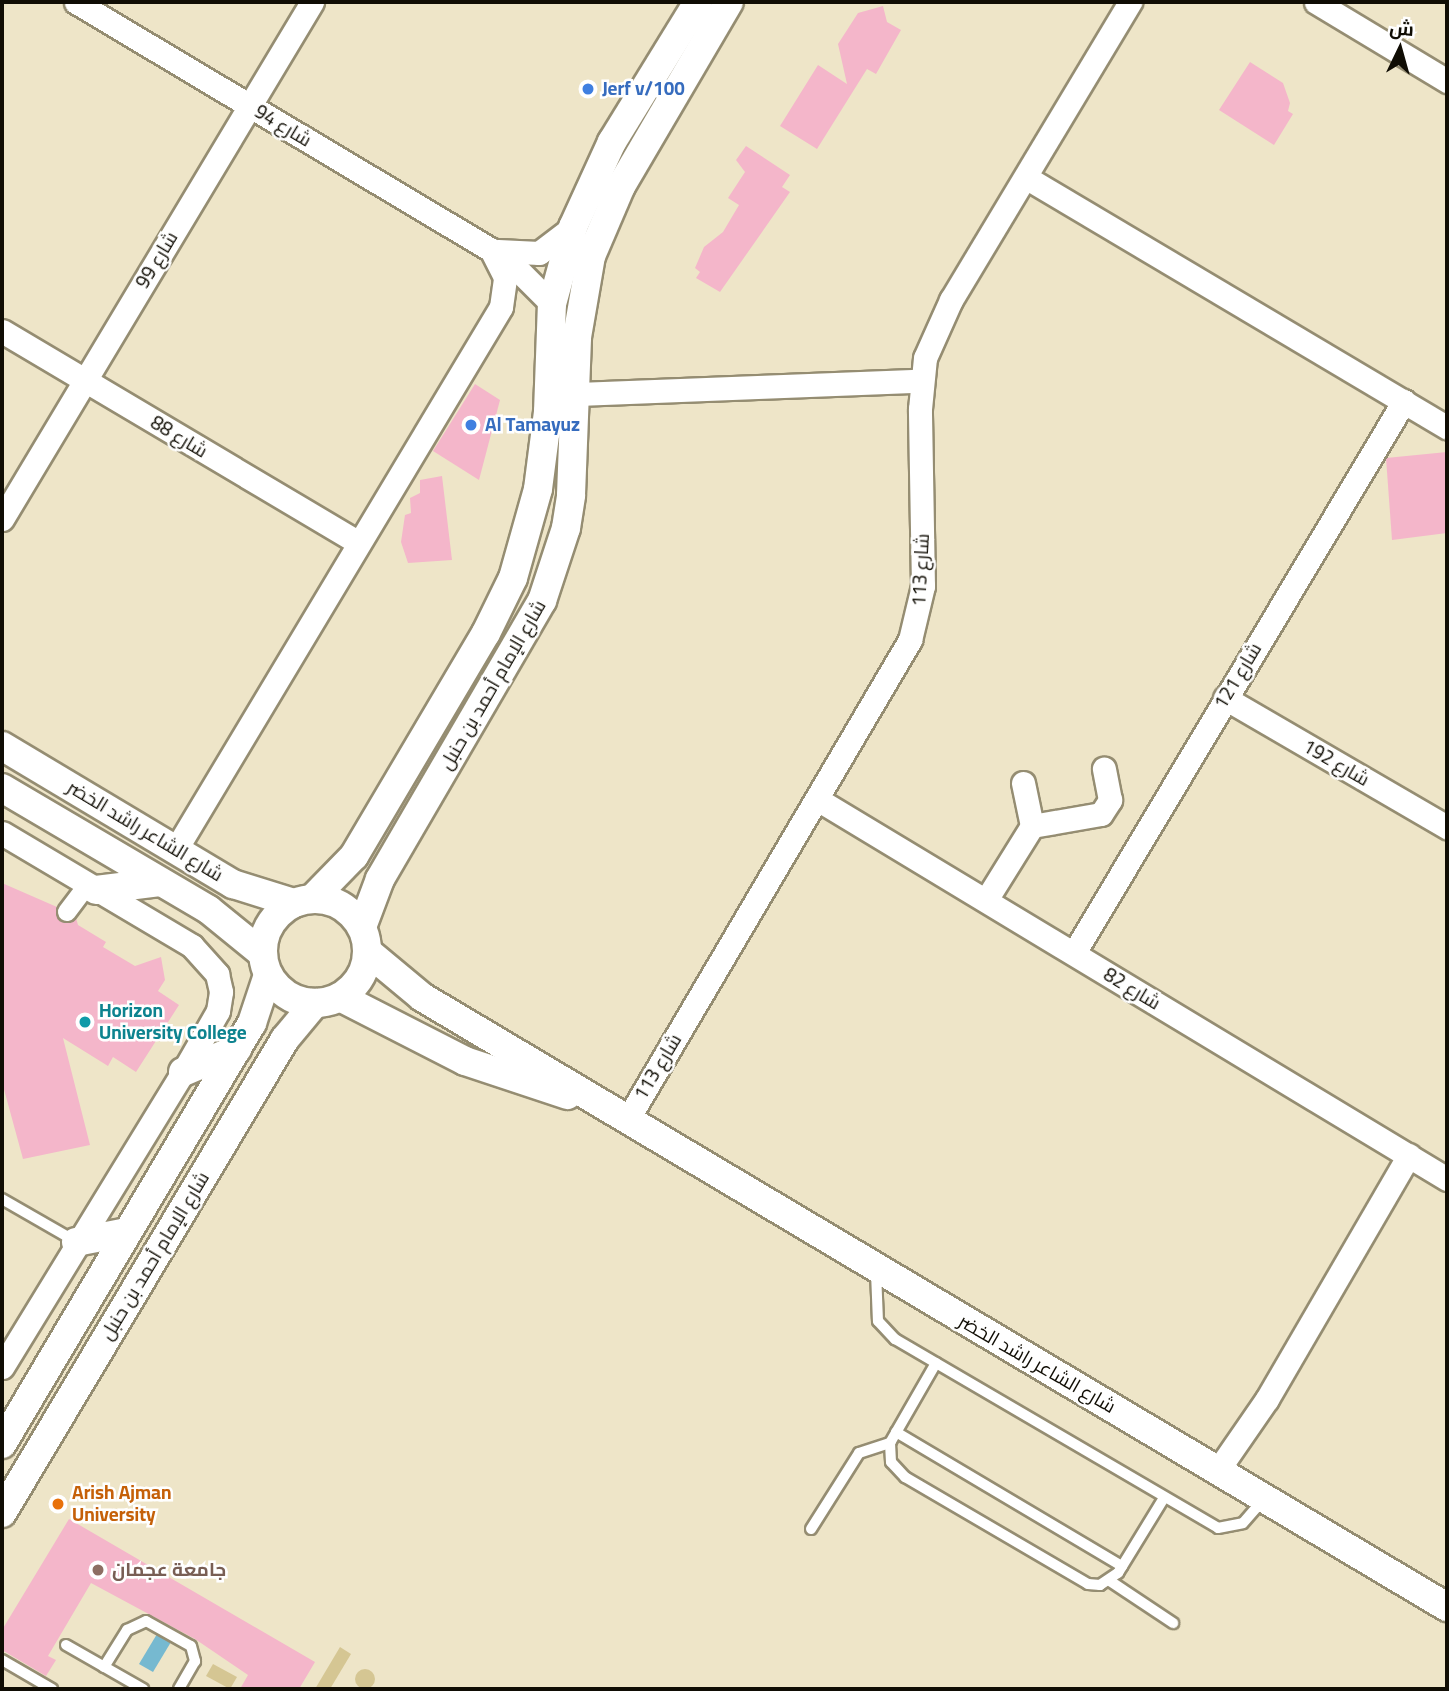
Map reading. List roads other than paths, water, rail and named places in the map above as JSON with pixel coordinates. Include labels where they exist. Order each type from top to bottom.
[{"type":"street","name":"شارع 94","points":[[76,2],[491,250],[545,295]]},
{"type":"street","name":"شارع 99","points":[[2,519],[312,2]]},
{"type":"street","name":"شارع الإمام أحمد بن حنبل","points":[[304,901],[354,856],[486,634],[513,578],[532,520],[543,461],[545,295],[612,142],[698,2]]},
{"type":"street","name":"شارع الإمام أحمد بن حنبل","points":[[365,939],[380,879],[542,601],[566,528],[582,295],[604,218],[730,2]]},
{"type":"street","name":"شارع 113","points":[[629,1117],[897,665],[919,613],[925,558],[920,381],[925,358],[946,310],[1130,2]]},
{"type":"street","points":[[1316,2],[1447,80]]},
{"type":"street","points":[[1027,178],[1447,427]]},
{"type":"street","name":"شارع 94","points":[[491,250],[539,253],[573,227]]},
{"type":"street","points":[[176,849],[357,542],[501,307],[505,277],[491,250]]},
{"type":"street","points":[[501,307],[545,295]]},
{"type":"street","name":"شارع 88","points":[[2,331],[357,542]]},
{"type":"street","points":[[576,394],[920,381]]},
{"type":"street","name":"شارع 121","points":[[1074,953],[1404,401]]},
{"type":"street","name":"شارع 192","points":[[1225,698],[1447,827]]},
{"type":"street","name":"شارع الشاعر راشد الخضر","points":[[2,746],[247,891],[304,901]]},
{"type":"street","points":[[1032,826],[1101,814],[1110,800],[1104,769]]},
{"type":"street","points":[[986,900],[1032,826],[1023,783]]},
{"type":"street","name":"شارع الشاعر راشد الخضر","points":[[2,788],[224,920],[265,964]]},
{"type":"street","name":"شارع 82","points":[[817,799],[1447,1179]]},
{"type":"street","points":[[2,833],[192,946],[217,974],[218,1010],[183,1072],[4,1360]]},
{"type":"street","points":[[67,912],[91,888],[160,882]]},
{"type":"street","points":[[304,901],[350,912],[365,939],[360,978],[328,1000],[288,996],[265,964],[267,929],[304,901]]},
{"type":"street","name":"شارع الشاعر راشد الخضر","points":[[365,939],[422,997],[629,1117],[877,1269],[1447,1607]]},
{"type":"street","name":"شارع الإمام أحمد بن حنبل","points":[[2,1444],[237,1049],[257,1012],[265,964]]},
{"type":"street","name":"شارع الإمام أحمد بن حنبل","points":[[2,1513],[285,1039],[328,1000]]},
{"type":"street","name":"شارع الشاعر راشد الخضر","points":[[328,1000],[465,1061],[629,1117]]},
{"type":"street","points":[[183,1072],[237,1049]]},
{"type":"street","points":[[1224,1474],[1348,1263],[1360,1234],[1413,1158]]},
{"type":"street","points":[[76,1242],[127,1232]]},
{"type":"lane","points":[[2,1199],[76,1242]]},
{"type":"lane","points":[[877,1269],[878,1321],[895,1339],[1206,1523],[1231,1528],[1243,1523],[1265,1497]]},
{"type":"lane","points":[[936,1363],[895,1432],[890,1443],[891,1462],[905,1477],[1088,1584],[1110,1581],[1173,1623]]},
{"type":"lane","points":[[895,1432],[1122,1566]]},
{"type":"lane","points":[[811,1529],[859,1453],[890,1443]]},
{"type":"lane","points":[[1110,1581],[1164,1498]]},
{"type":"lane","points":[[104,1667],[127,1630],[146,1621],[191,1646],[195,1661],[179,1689]]},
{"type":"lane","points":[[66,1644],[143,1689]]},
{"type":"lane","points":[[2,1660],[52,1689]]},
{"type":"water","points":[[157,1634],[171,1642],[153,1672],[139,1664]]},
{"type":"place","name":"Jerf v/100","points":[[588,89]]},
{"type":"place","name":"Al Tamayuz","points":[[471,425]]},
{"type":"place","name":"Horizon University College","points":[[85,1022]]},
{"type":"place","name":"Arish Ajman University","points":[[58,1504]]},
{"type":"place","name":"جامعة عجمان","points":[[98,1570]]}]
